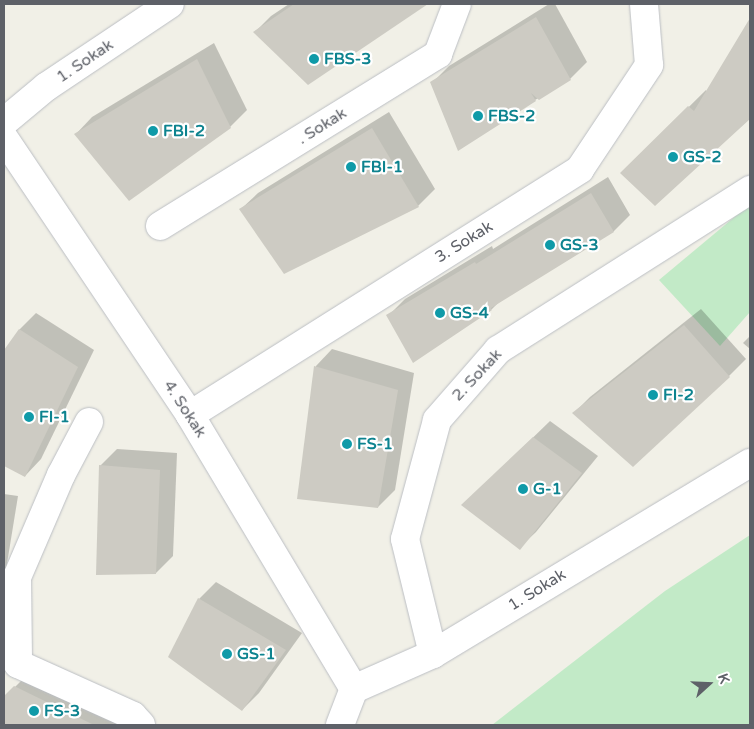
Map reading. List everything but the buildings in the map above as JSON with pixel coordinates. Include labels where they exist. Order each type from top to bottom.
[{"type":"street","name":"1. Sokak","points":[[4,122],[46,87],[170,4]]},
{"type":"street","name":". Sokak","points":[[160,226],[438,54],[457,4]]},
{"type":"street","name":"3. Sokak","points":[[190,415],[580,169],[649,65],[644,4]]},
{"type":"street","name":"4. Sokak","points":[[4,138],[190,415],[354,689]]},
{"type":"street","name":"2. Sokak","points":[[433,654],[405,539],[437,420],[498,350],[750,190]]},
{"type":"street","points":[[89,422],[61,475],[17,577],[18,664],[133,716],[141,725]]},
{"type":"street","name":"1. Sokak","points":[[354,689],[433,654],[750,462]]},
{"type":"street","points":[[340,725],[354,689]]},
{"type":"green space","points":[[750,204],[750,312],[720,346],[659,280]]},
{"type":"green space","points":[[750,535],[750,725],[492,725],[665,591]]},
{"type":"place","name":"FBS-3","points":[[314,59]]},
{"type":"place","name":"FBS-2","points":[[478,116]]},
{"type":"place","name":"FBI-2","points":[[153,131]]},
{"type":"place","name":"GS-2","points":[[673,157]]},
{"type":"place","name":"FBI-1","points":[[351,167]]},
{"type":"place","name":"GS-3","points":[[550,245]]},
{"type":"place","name":"GS-4","points":[[440,313]]},
{"type":"place","name":"FI-2","points":[[653,395]]},
{"type":"place","name":"FI-1","points":[[29,417]]},
{"type":"place","name":"FS-1","points":[[347,444]]},
{"type":"place","name":"G-1","points":[[523,489]]},
{"type":"place","name":"GS-1","points":[[227,654]]},
{"type":"place","name":"FS-3","points":[[34,711]]}]
